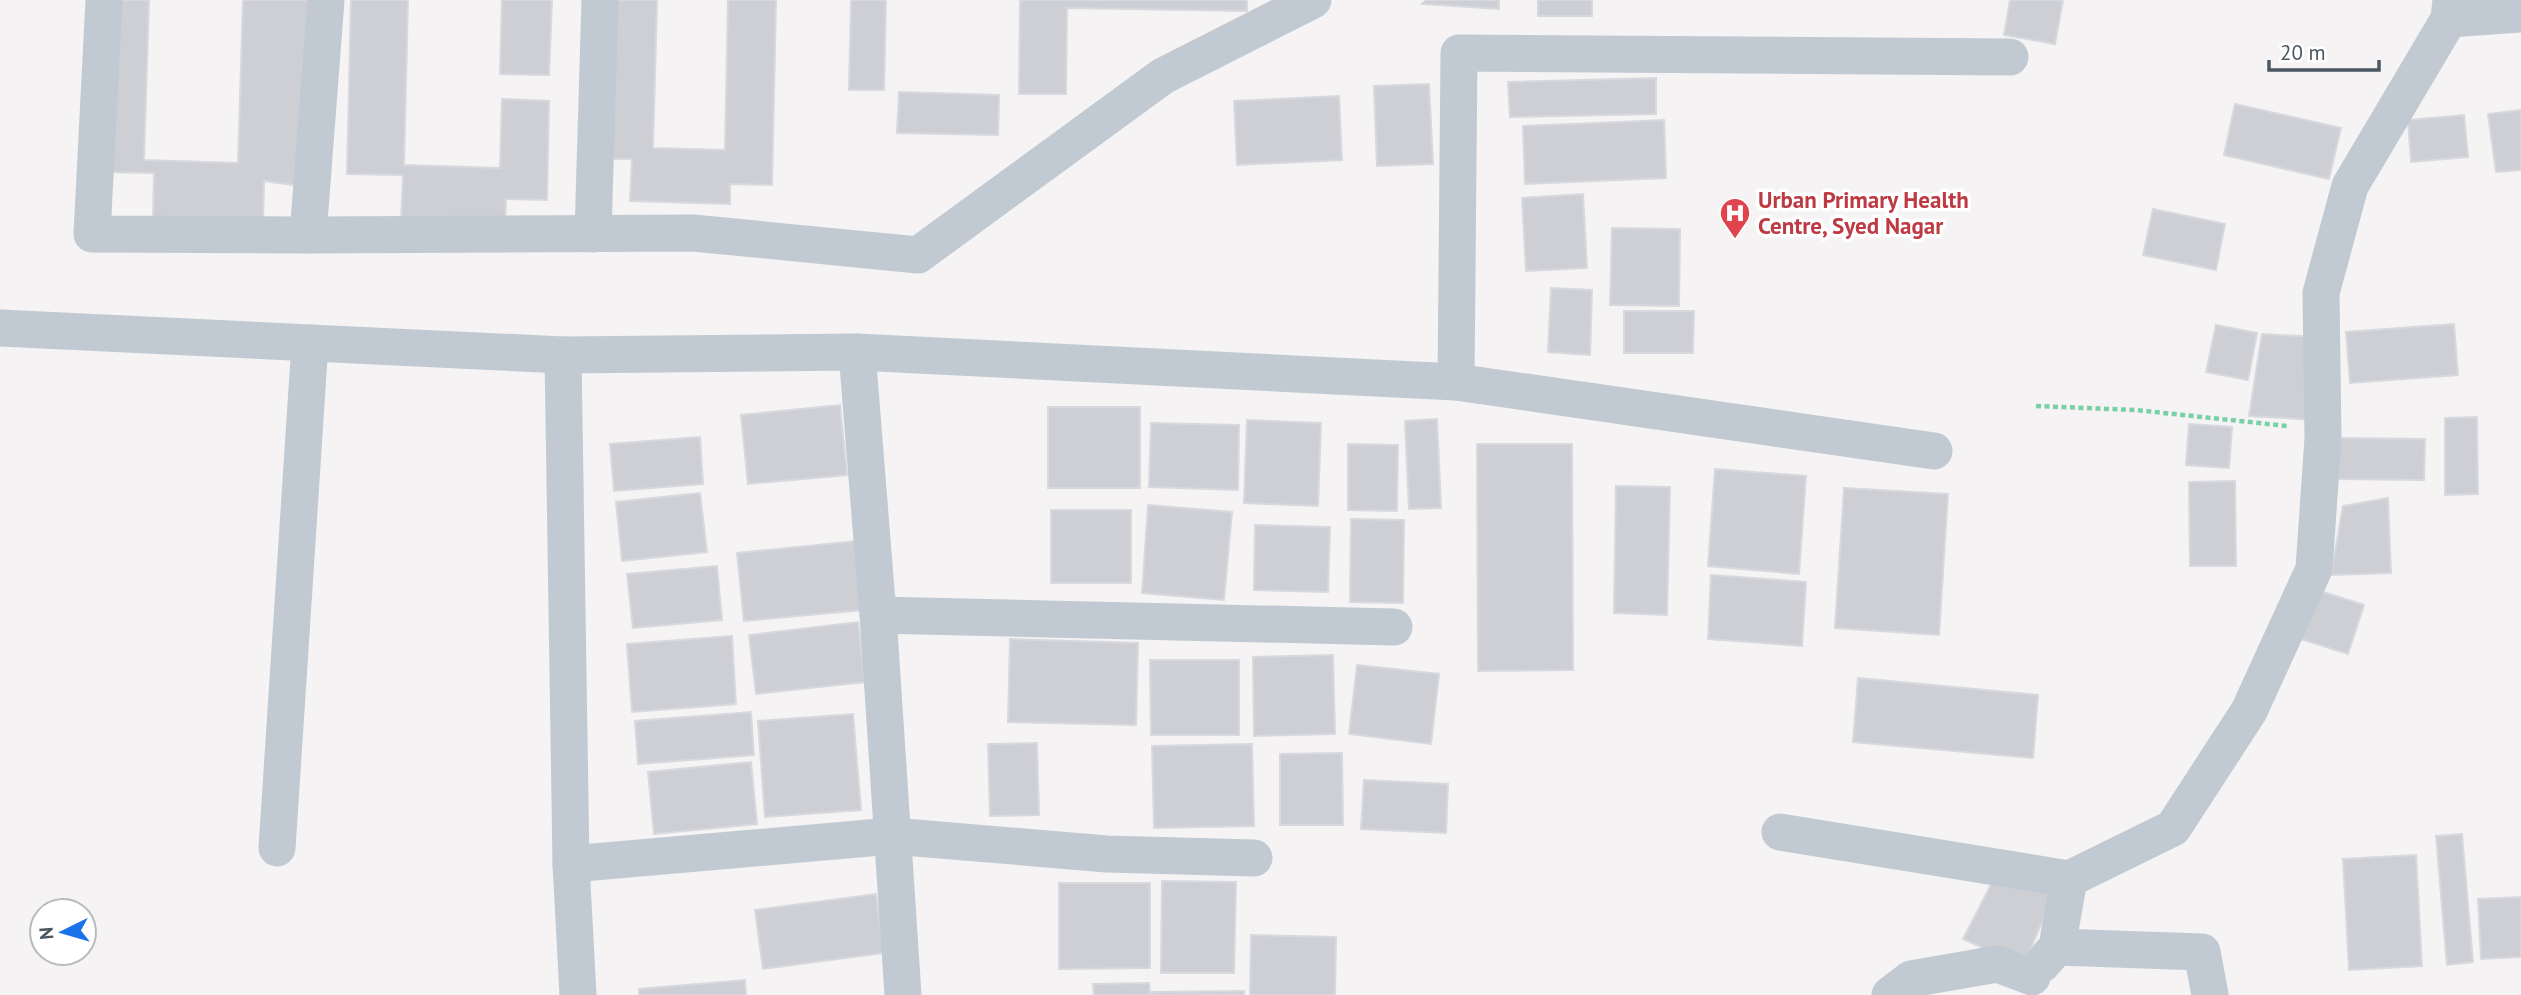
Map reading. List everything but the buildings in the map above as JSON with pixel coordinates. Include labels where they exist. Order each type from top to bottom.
[{"type":"street","points":[[104,0],[92,234],[693,233],[918,255],[1163,76],[1313,0]]},
{"type":"street","points":[[308,235],[326,0]]},
{"type":"street","points":[[593,234],[600,0]]},
{"type":"street","points":[[1780,832],[2068,878],[2173,828],[2249,711],[2314,569],[2322,430],[2321,293],[2350,186],[2450,9],[2521,14]]},
{"type":"street","points":[[1455,382],[1459,53],[2010,57]]},
{"type":"street","points":[[0,328],[563,355],[857,352],[1455,382],[1934,451]]},
{"type":"street","points":[[276,848],[310,343]]},
{"type":"street","points":[[857,352],[878,615],[903,995]]},
{"type":"street","points":[[563,355],[571,864],[578,995]]},
{"type":"street","points":[[878,615],[1394,627]]},
{"type":"street","points":[[571,864],[892,836],[1107,854],[1254,858]]},
{"type":"street","points":[[1890,995],[1911,979],[1997,964],[2028,986],[2057,947],[2068,878]]},
{"type":"street","points":[[2057,947],[2202,952],[2210,995]]},
{"type":"path","points":[[2036,406],[2136,410],[2322,430]]},
{"type":"place","name":"Urban Primary Health Centre, Syed Nagar","points":[[1735,240]]}]
